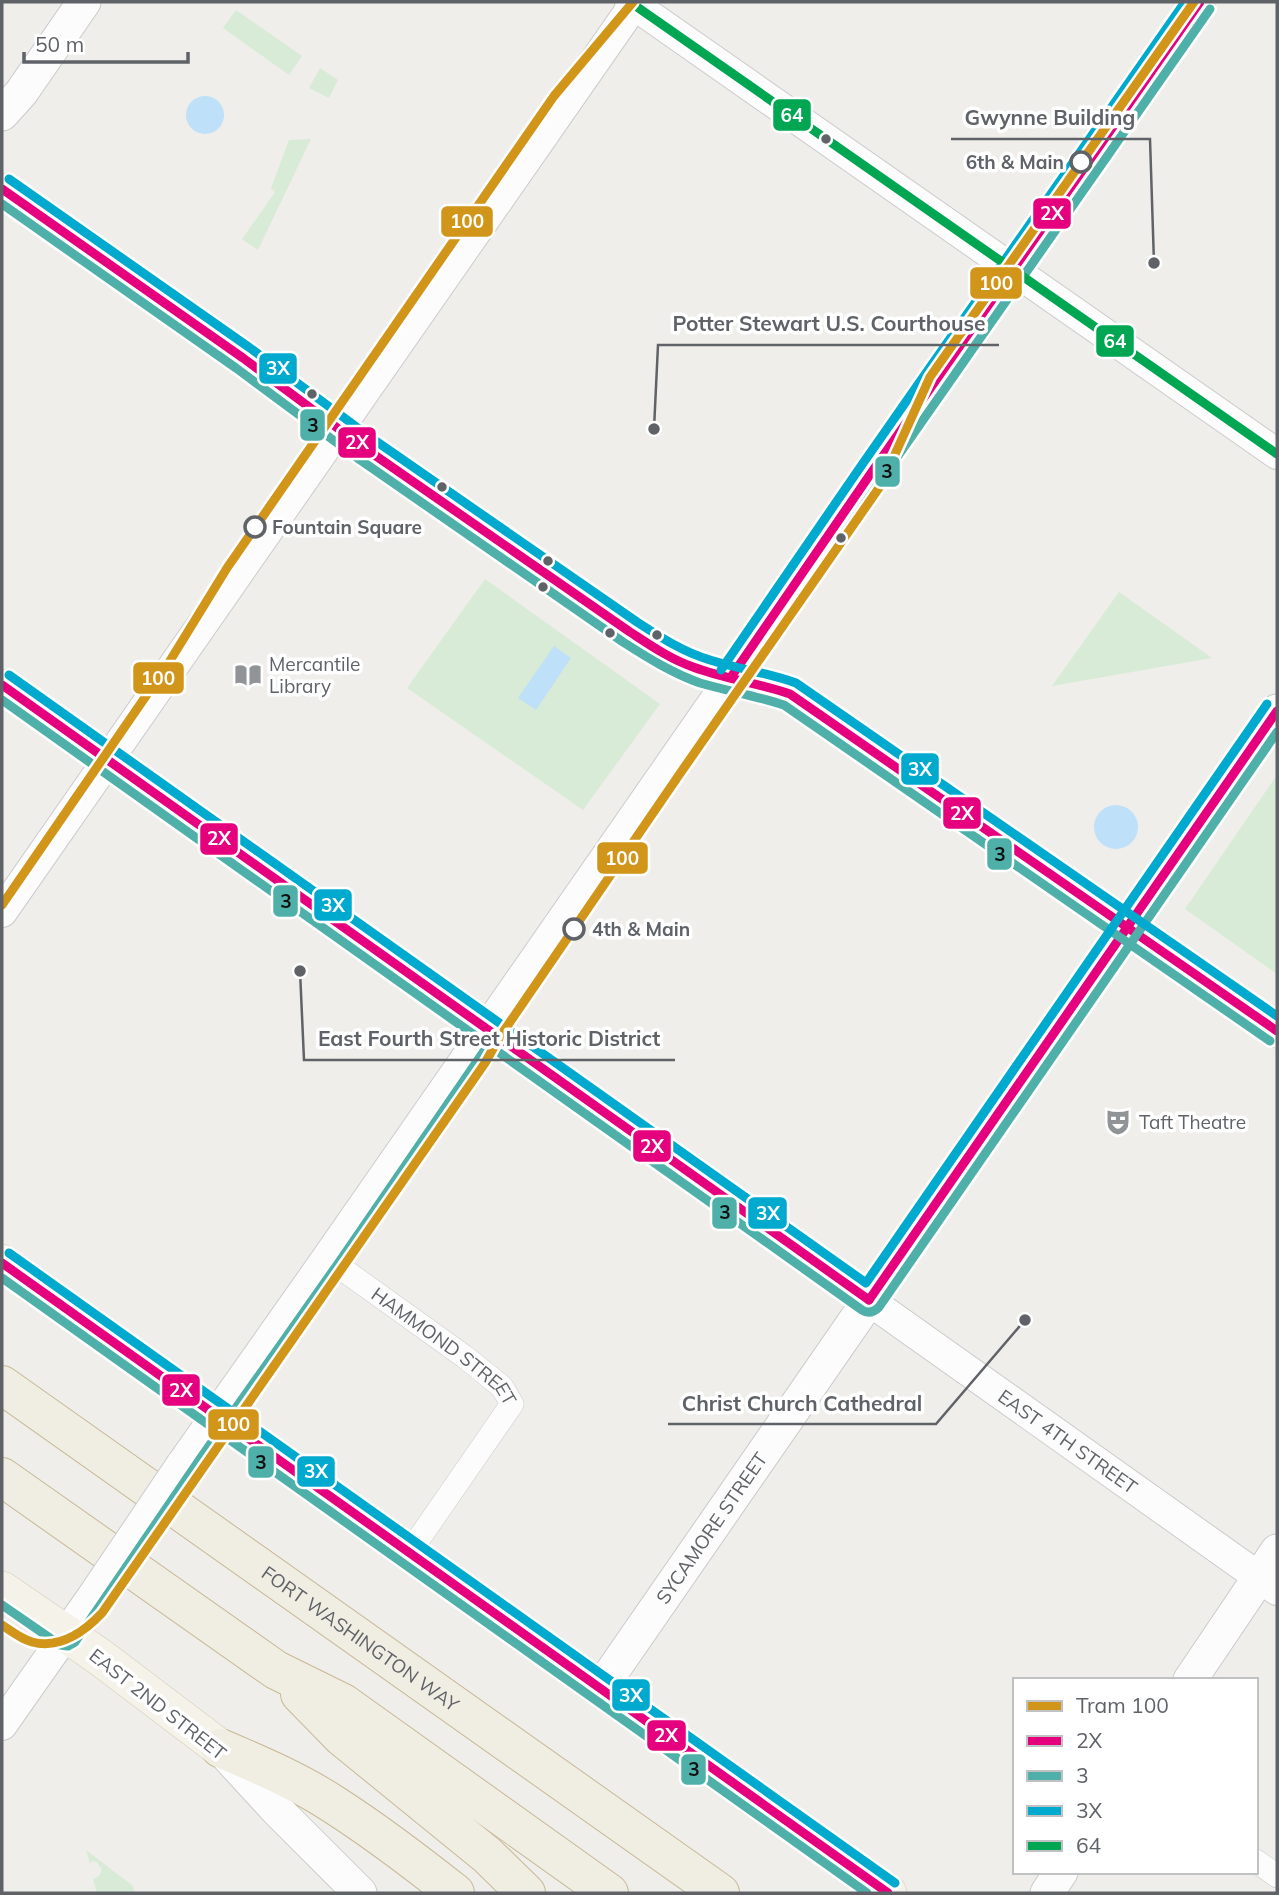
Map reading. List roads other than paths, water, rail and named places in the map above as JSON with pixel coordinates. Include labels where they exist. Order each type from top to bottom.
[{"type":"highway","name":"FORT WASHINGTON WAY","points":[[2,1385],[720,1893]]},
{"type":"highway","points":[[2,1476],[276,1670],[343,1703],[609,1893]]},
{"type":"highway","points":[[276,1670],[342,1737],[486,1855],[526,1893]]},
{"type":"highway","points":[[220,1748],[279,1774],[335,1805],[415,1861],[455,1893]]},
{"type":"highway","points":[[279,1774],[412,1893]]},
{"type":"main road","points":[[2,114],[21,93],[84,2]]},
{"type":"main road","name":"SYCAMORE STREET","points":[[600,1689],[1277,711]]},
{"type":"main road","points":[[1128,928],[1277,1031]]},
{"type":"main road","points":[[2,1263],[888,1893]]},
{"type":"main road","points":[[1192,1678],[1271,1572]]},
{"type":"main road","name":"EAST 2ND STREET","points":[[2,1590],[100,1657],[220,1748],[360,1893]]},
{"type":"main road","points":[[689,1752],[849,1893]]},
{"type":"main road","points":[[1047,1893],[1060,1874]]},
{"type":"street","points":[[2,1725],[1200,2]]},
{"type":"street","points":[[2,912],[634,3],[1277,454]]},
{"type":"street","points":[[2,189],[398,471],[653,647],[690,667],[766,685],[790,694],[1128,928]]},
{"type":"street","name":"EAST 4TH STREET","points":[[2,685],[869,1300],[1271,1572]]},
{"type":"street","name":"HAMMOND STREET","points":[[327,1258],[465,1357],[502,1387],[512,1404],[409,1553]]},
{"type":"street","points":[[1258,1862],[1277,1876]]},
{"type":"water","points":[[205,96],[218,102],[224,115],[218,128],[205,134],[192,128],[186,115],[192,102]]},
{"type":"water","points":[[554,646],[571,658],[536,710],[518,698]]},
{"type":"water","points":[[1116,805],[1132,811],[1138,827],[1132,843],[1116,849],[1100,843],[1094,827],[1100,811]]},
{"type":"tram line","name":"100","points":[[2,905],[168,664],[227,568],[554,96],[633,2]]},
{"type":"tram line","name":"100","points":[[2,1625],[28,1641],[52,1643],[79,1632],[102,1613],[485,1063],[499,1038],[679,775],[881,485],[930,377],[1194,2]]},
{"type":"place","name":"6th & Main","points":[[1081,162]]},
{"type":"place","name":"Gwynne Building","points":[[1154,263]]},
{"type":"place","name":"Potter Stewart U.S. Courthouse","points":[[654,429]]},
{"type":"place","name":"Fountain Square","points":[[255,527]]},
{"type":"place","name":"Mercantile Library","points":[[248,675]]},
{"type":"place","name":"4th & Main","points":[[574,929]]},
{"type":"place","name":"East Fourth Street Historic District","points":[[300,971]]},
{"type":"place","name":"Taft Theatre","points":[[1118,1122]]},
{"type":"place","name":"Christ Church Cathedral","points":[[1025,1320]]}]
